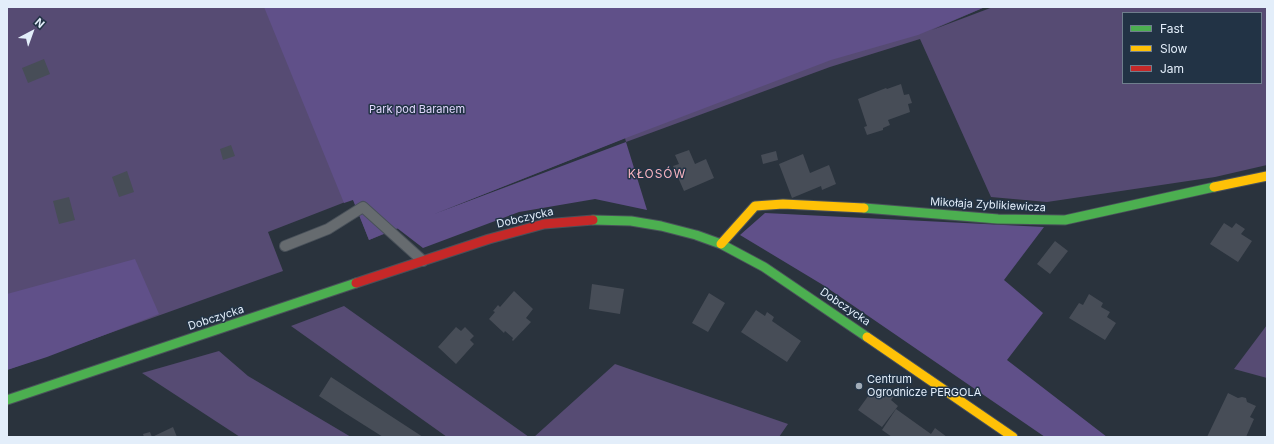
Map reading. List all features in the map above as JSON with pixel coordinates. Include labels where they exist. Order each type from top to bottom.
[{"type":"main road","name":"Mikołaja Zyblikiewicza","points":[[721,244],[755,206],[783,204],[859,208],[998,219],[1065,220],[1267,176]]},
{"type":"main road","name":"Dobczycka","points":[[7,400],[489,239],[544,224],[600,220],[631,221],[696,235],[721,244],[764,266],[1013,437]]},
{"type":"lane","points":[[285,246],[328,229],[363,207],[424,261]]},
{"type":"green space","points":[[7,7],[985,7],[932,30],[993,7],[1267,7],[1267,165],[1215,177],[1047,202],[991,197],[920,39],[830,67],[626,142],[625,138],[369,240],[353,199],[268,232],[283,271],[7,370]]},
{"type":"green space","name":"Park pod Baranem","points":[[264,7],[985,7],[918,35],[831,60],[626,138],[434,214],[626,142],[647,210],[595,199],[519,212],[423,248],[397,228],[369,240],[353,200],[344,203]]},
{"type":"green space","points":[[765,213],[1044,227],[1004,280],[1043,313],[1007,360],[1107,437],[1045,437],[823,285],[740,235]]},
{"type":"green space","points":[[135,259],[159,314],[47,357],[7,370],[7,294]]},
{"type":"green space","points":[[344,306],[529,437],[447,437],[291,326]]},
{"type":"green space","points":[[1267,325],[1267,378],[1234,369]]},
{"type":"green space","points":[[219,351],[248,376],[351,437],[240,437],[142,373]]},
{"type":"green space","points":[[615,364],[788,424],[779,437],[534,437]]},
{"type":"building","points":[[44,59],[50,74],[28,83],[22,68]]},
{"type":"building","points":[[901,84],[904,95],[909,94],[912,103],[908,104],[910,112],[888,120],[890,125],[883,128],[883,130],[867,135],[864,127],[867,126],[858,99]]},
{"type":"building","points":[[231,145],[235,156],[223,160],[220,149]]},
{"type":"building","points":[[689,150],[695,164],[706,159],[714,178],[684,191],[673,166],[679,164],[675,155]]},
{"type":"building","points":[[776,151],[778,160],[763,164],[761,155]]},
{"type":"building","points":[[803,154],[810,173],[829,165],[836,184],[822,190],[821,186],[792,198],[779,164]]},
{"type":"building","points":[[127,171],[134,192],[119,197],[112,177]]},
{"type":"building","points":[[69,197],[75,220],[59,224],[53,201]]},
{"type":"building","points":[[1224,223],[1232,228],[1236,223],[1245,229],[1241,234],[1252,241],[1238,262],[1210,244]]},
{"type":"building","points":[[1055,241],[1068,251],[1050,274],[1037,264]]},
{"type":"building","points":[[592,284],[624,289],[620,314],[589,309]]},
{"type":"building","points":[[514,291],[533,309],[526,318],[531,322],[513,341],[513,338],[505,331],[504,333],[489,319],[495,312],[493,311],[498,305],[500,307]]},
{"type":"building","points":[[709,293],[725,303],[708,332],[692,323]]},
{"type":"building","points":[[1089,294],[1103,303],[1101,307],[1110,312],[1107,317],[1116,323],[1105,340],[1069,318],[1079,303],[1083,305]]},
{"type":"building","points":[[756,310],[765,316],[767,312],[774,317],[772,321],[801,341],[787,362],[741,332]]},
{"type":"building","points":[[456,327],[461,331],[465,327],[474,336],[470,340],[474,344],[456,364],[438,347]]},
{"type":"building","points":[[331,377],[423,437],[383,437],[345,413],[319,396]]},
{"type":"building","points":[[874,388],[882,394],[884,390],[894,396],[891,400],[898,406],[882,427],[858,410]]},
{"type":"building","points":[[1228,393],[1238,398],[1246,398],[1247,402],[1256,406],[1250,417],[1254,419],[1246,437],[1207,437]]},
{"type":"building","points":[[896,409],[931,434],[935,428],[947,437],[892,437],[882,430]]},
{"type":"building","points":[[173,427],[177,437],[152,437]]},
{"type":"building","points":[[150,432],[152,437],[144,437],[143,434]]},
{"type":"traffic: fast","points":[[864,208],[998,219],[1065,220],[1214,187]]},
{"type":"traffic: fast","points":[[593,220],[631,221],[661,226],[696,235],[721,244],[764,267],[867,337]]},
{"type":"traffic: fast","points":[[7,400],[356,283]]},
{"type":"traffic: slow","points":[[1214,187],[1267,176]]},
{"type":"traffic: slow","points":[[721,244],[755,206],[783,204],[864,208]]},
{"type":"traffic: slow","points":[[867,337],[1013,437]]},
{"type":"traffic: jam","points":[[356,283],[489,239],[544,224],[593,220]]},
{"type":"place","name":"Centrum Ogrodnicze PERGOLA","points":[[859,386]]},
{"type":"district","name":"KŁOSÓW","points":[[657,174]]}]
